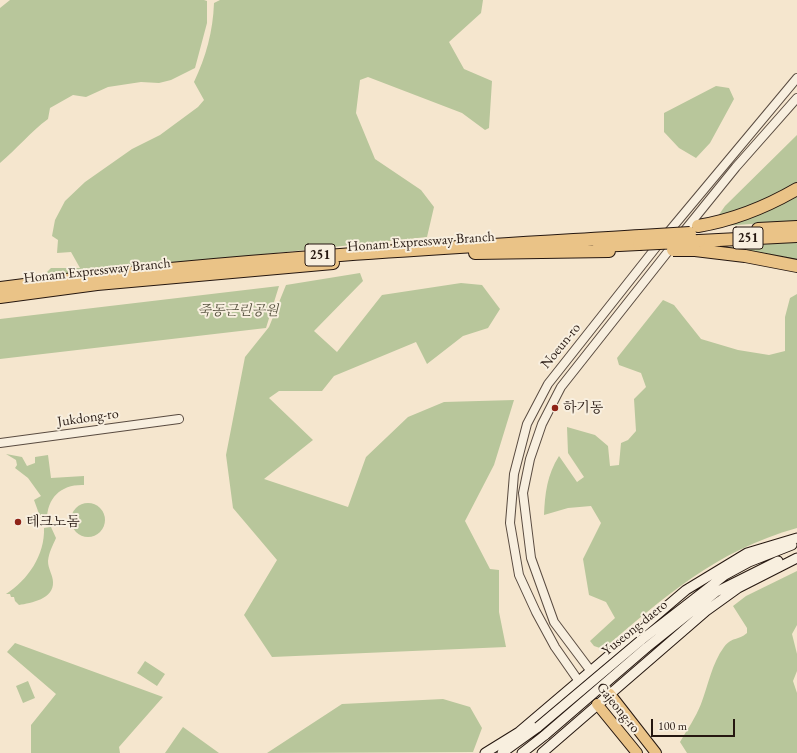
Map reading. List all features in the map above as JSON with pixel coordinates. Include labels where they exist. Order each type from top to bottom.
[{"type":"highway","points":[[640,240],[698,226],[720,223],[776,201],[797,189]]},
{"type":"highway","name":"Honam Expressway Branch","points":[[0,288],[96,275],[308,256],[468,250],[640,240],[797,227]]},
{"type":"highway","name":"Honam Expressway Branch","points":[[640,240],[797,236]]},
{"type":"highway","points":[[640,240],[695,250],[745,256],[797,266]]},
{"type":"highway","name":"Honam Expressway Branch","points":[[0,297],[97,284],[468,250]]},
{"type":"main road","points":[[485,753],[519,732],[578,680],[686,590],[715,571],[747,553],[797,538]]},
{"type":"main road","name":"Yuseong-daero","points":[[502,753],[538,727],[643,644],[725,575],[749,562],[797,544]]},
{"type":"main road","name":"Yuseong-daero","points":[[522,753],[545,735],[643,644],[716,592],[759,569],[797,552]]},
{"type":"main road","points":[[542,753],[706,610],[738,588],[797,558]]},
{"type":"main road","name":"Noeun-ro","points":[[590,670],[610,694]]},
{"type":"main road","name":"Gajeong-ro","points":[[578,680],[637,753]]},
{"type":"main road","name":"Gajeong-ro","points":[[610,694],[656,753]]},
{"type":"street","name":"Noeun-ro","points":[[578,680],[555,647],[536,612],[519,575],[510,523],[514,474],[526,424],[548,384],[671,228],[797,78]]},
{"type":"street","name":"Noeun-ro","points":[[590,670],[554,622],[531,558],[523,493],[530,459],[542,424],[567,379],[736,167],[797,98]]},
{"type":"street","name":"Jukdong-ro","points":[[0,443],[179,418]]},
{"type":"green space","points":[[10,0],[204,0],[207,1],[207,23],[195,68],[171,80],[159,83],[141,82],[108,87],[86,97],[73,95],[50,108],[48,119],[35,129],[0,163],[0,8]]},
{"type":"green space","points":[[220,0],[483,0],[481,13],[449,42],[464,69],[492,81],[489,128],[485,130],[462,113],[368,77],[360,80],[356,113],[375,159],[421,190],[434,207],[427,237],[50,277],[47,272],[51,268],[80,268],[71,252],[57,253],[58,240],[52,236],[55,220],[65,201],[85,182],[132,149],[160,135],[198,107],[204,100],[194,82],[208,44],[214,3]]},
{"type":"green space","points":[[716,86],[729,88],[734,99],[710,143],[696,158],[679,148],[664,132],[664,113]]},
{"type":"green space","points":[[797,135],[797,184],[775,196],[726,216],[718,216],[725,206]]},
{"type":"green space","points":[[797,195],[797,221],[721,226]]},
{"type":"green space","points":[[797,242],[797,260],[716,248]]},
{"type":"green space","points":[[360,273],[363,281],[314,331],[337,352],[382,295],[461,283],[482,285],[500,309],[488,328],[463,336],[427,364],[416,342],[334,376],[322,391],[279,391],[269,398],[313,440],[264,479],[348,507],[366,457],[408,417],[444,402],[514,400],[494,465],[465,521],[490,569],[499,570],[499,612],[506,647],[272,657],[244,615],[277,560],[233,508],[226,455],[245,357],[269,327],[286,285]]},
{"type":"green space","name":"죽동근린공원","points":[[279,286],[266,328],[0,359],[0,319]]},
{"type":"green space","points":[[797,294],[797,528],[741,549],[716,562],[670,593],[603,649],[594,646],[590,641],[615,618],[606,602],[589,595],[583,559],[601,523],[591,506],[568,508],[544,515],[547,484],[559,456],[577,482],[584,477],[568,453],[567,427],[595,435],[608,446],[610,466],[619,465],[621,443],[628,440],[636,431],[634,399],[646,387],[641,373],[619,365],[617,358],[663,300],[674,305],[701,339],[738,350],[769,355],[785,351],[785,317],[790,298]]},
{"type":"green space","points":[[6,454],[22,457],[27,466],[35,463],[35,457],[48,455],[51,478],[84,476],[84,485],[69,487],[57,494],[50,505],[47,520],[42,522],[34,500],[41,496],[28,478],[15,468],[17,465],[16,460]]},
{"type":"green space","points":[[88,503],[94,504],[100,508],[104,514],[104,526],[100,532],[94,536],[88,537],[82,536],[76,532],[72,526],[71,520],[72,514],[76,508],[82,504]]},
{"type":"green space","points":[[51,527],[56,538],[48,561],[53,579],[52,588],[46,596],[41,599],[19,605],[15,601],[14,597],[11,597],[10,594],[6,594],[21,582],[34,566],[42,548],[44,528]]},
{"type":"green space","points":[[797,571],[797,625],[792,634],[797,654],[797,671],[793,681],[797,693],[797,753],[687,753],[680,742],[699,709],[716,660],[727,644],[747,633],[747,628],[733,606],[746,596]]},
{"type":"green space","points":[[15,643],[163,697],[119,747],[120,753],[31,753],[31,725],[56,694],[7,652]]},
{"type":"green space","points":[[145,661],[165,674],[157,686],[137,673]]},
{"type":"green space","points":[[28,681],[35,698],[23,703],[16,686]]},
{"type":"green space","points":[[443,699],[470,707],[482,728],[473,752],[267,753],[342,704]]},
{"type":"green space","points":[[183,727],[219,753],[165,753]]},
{"type":"place","name":"하기동","points":[[555,408]]},
{"type":"place","name":"테크노돔","points":[[18,522]]}]
